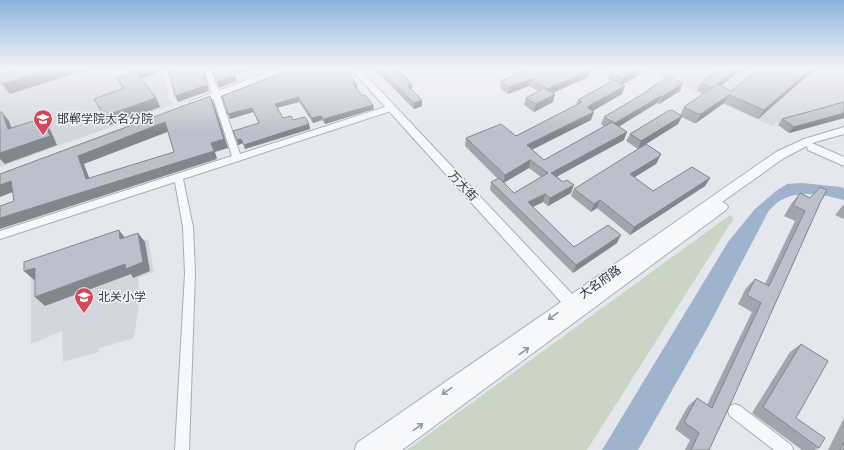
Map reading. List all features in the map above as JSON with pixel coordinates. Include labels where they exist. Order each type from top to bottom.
[{"type":"street","points":[[214,90],[237,157]]},
{"type":"street","points":[[186,106],[229,90]]},
{"type":"street","name":"万大街","points":[[374,90],[571,303]]},
{"type":"street","points":[[0,235],[391,108]]},
{"type":"street","name":"大名府路","points":[[364,450],[780,155],[808,141],[844,130]]},
{"type":"street","name":"大名府路","points":[[387,450],[788,160],[812,147],[844,137]]},
{"type":"street","points":[[812,147],[844,162]]},
{"type":"street","points":[[178,176],[188,227],[190,273],[182,450]]},
{"type":"street","points":[[735,412],[786,450]]},
{"type":"shaded area","name":"邯郸学院大名分院","points":[[0,90],[167,90],[169,98],[174,104],[0,167]]},
{"type":"shaded area","points":[[692,90],[844,90],[844,104],[777,123],[772,126]]},
{"type":"shaded area","name":"北关小学","points":[[148,239],[154,272],[138,278],[140,296],[134,338],[99,348],[99,352],[63,362],[62,331],[31,344],[31,270]]},
{"type":"green space","points":[[730,215],[734,218],[587,450],[407,450]]},
{"type":"water","points":[[802,183],[841,187],[844,189],[844,200],[824,195],[803,194],[793,195],[775,204],[768,212],[708,327],[638,450],[602,450],[728,242],[755,209],[776,191],[787,184]]},
{"type":"building","points":[[119,90],[150,90],[156,98],[104,116],[94,99]]},
{"type":"building","points":[[174,90],[192,90],[175,96]]},
{"type":"building","points":[[238,90],[358,90],[363,96],[365,95],[373,105],[324,119],[321,116],[312,118],[298,97],[275,104],[283,118],[291,116],[293,120],[305,117],[309,124],[244,145],[241,139],[237,140],[233,131],[259,123],[252,108],[228,114],[222,96]]},
{"type":"building","points":[[401,90],[412,90],[422,100],[414,103]]},
{"type":"building","points":[[540,90],[548,90],[555,94],[536,104],[526,98]]},
{"type":"building","points":[[596,90],[618,90],[587,107],[594,112],[527,145],[544,160],[612,122],[627,132],[551,173],[563,182],[567,180],[574,185],[550,198],[545,194],[528,202],[574,247],[608,225],[621,235],[576,265],[491,182],[499,178],[514,193],[548,173],[530,160],[505,175],[466,138],[501,124],[516,136],[582,102],[578,100]]},
{"type":"building","points":[[649,90],[672,90],[615,123],[604,117]]},
{"type":"building","points":[[708,90],[787,90],[764,110],[729,95],[701,114],[684,107]]},
{"type":"building","points":[[210,96],[224,139],[211,143],[214,151],[0,218],[0,206],[14,201],[11,181],[0,185],[0,174]],"holes":[[[165,122],[174,152],[86,179],[78,156]]]},
{"type":"building","points":[[844,102],[844,113],[794,127],[782,119]]},
{"type":"building","points":[[672,110],[682,116],[641,141],[630,134],[668,111]]},
{"type":"building","points":[[0,112],[2,112],[8,129],[43,118],[50,136],[0,153]]},
{"type":"building","points":[[646,144],[661,154],[659,155],[660,156],[630,174],[653,191],[692,167],[710,178],[634,227],[600,200],[594,204],[574,189]]},
{"type":"building","points":[[820,187],[827,190],[709,450],[691,450],[699,433],[684,422],[697,398],[712,408],[761,303],[747,295],[755,279],[769,286],[805,211],[793,205],[800,193],[810,198]]},
{"type":"building","points":[[119,230],[120,239],[138,233],[143,262],[126,269],[125,264],[35,297],[35,268],[24,271],[24,262]]},
{"type":"building","points":[[801,344],[828,361],[796,418],[825,438],[819,448],[763,407]]},
{"type":"building","points":[[844,441],[844,450],[840,450]]},
{"type":"place","name":"邯郸学院大名分院","points":[[43,136]]},
{"type":"place","name":"北关小学","points":[[84,314]]}]
